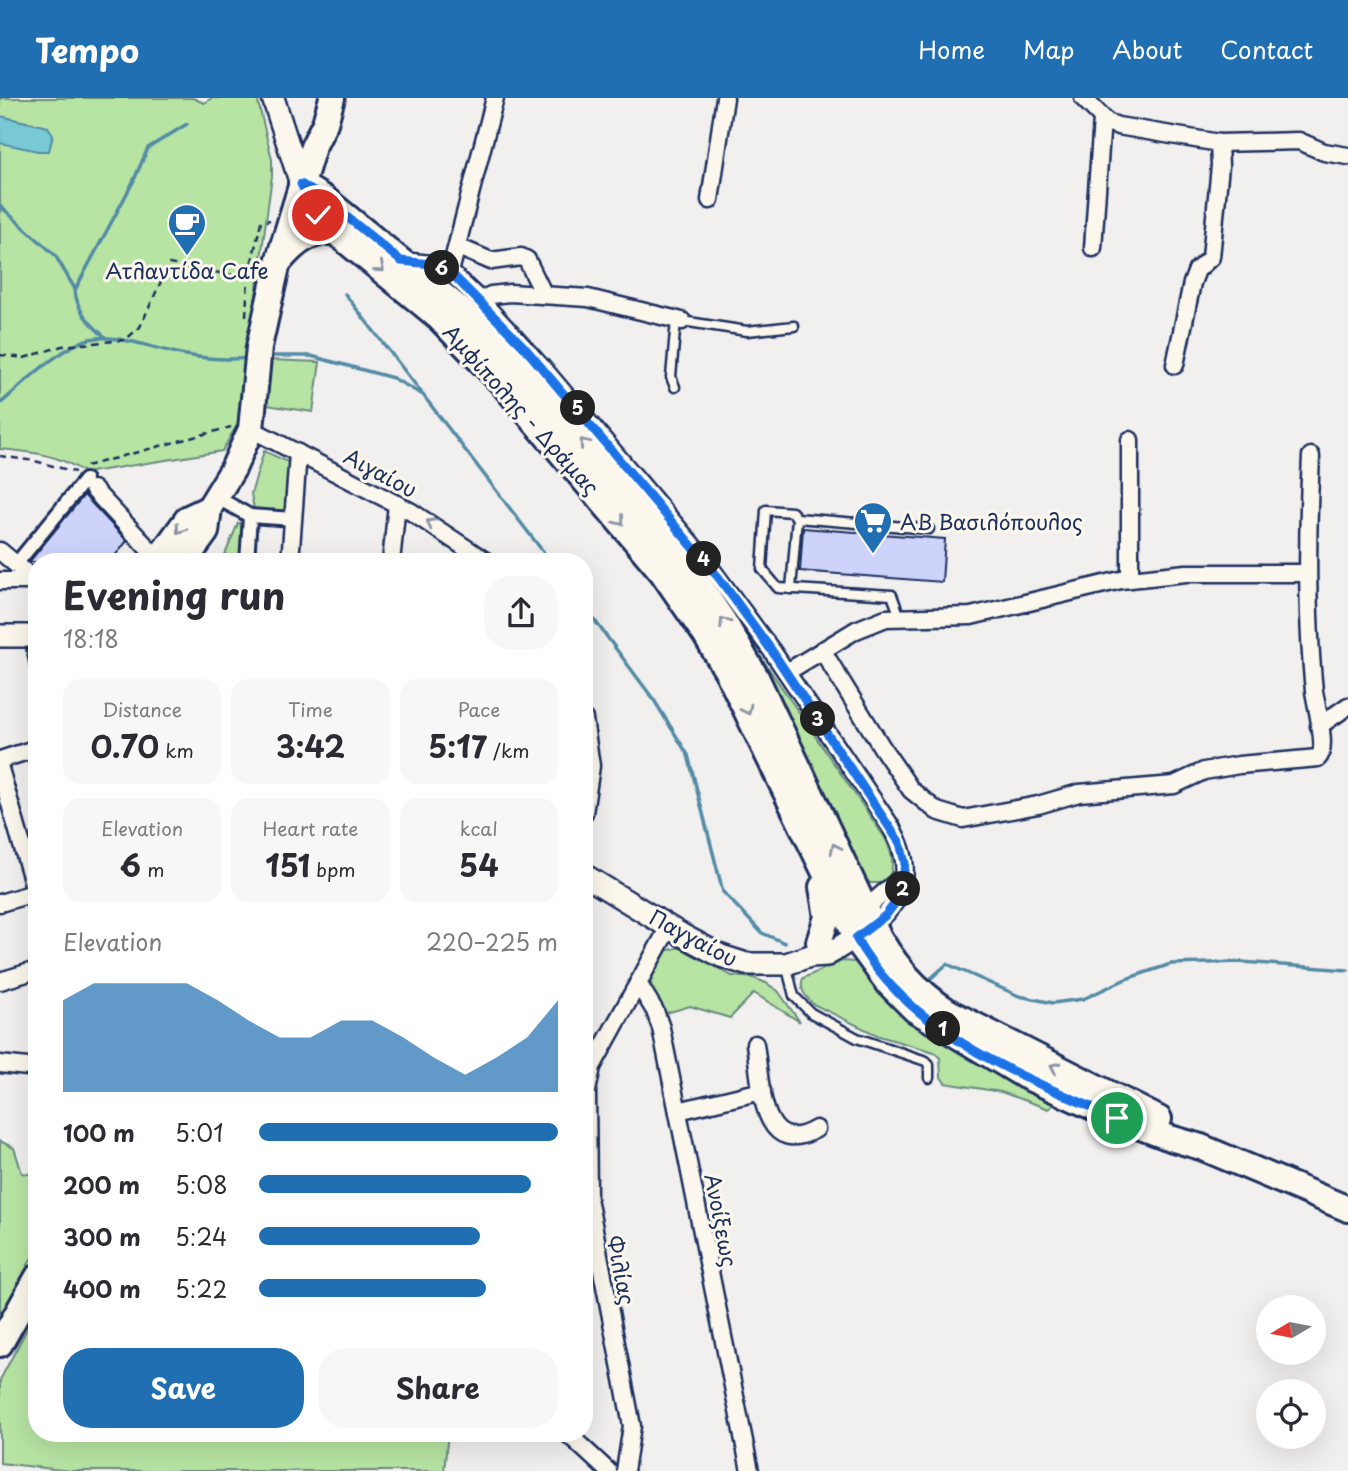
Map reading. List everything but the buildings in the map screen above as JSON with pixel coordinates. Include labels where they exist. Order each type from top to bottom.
[{"type":"main road","points":[[273,98],[301,184]]},
{"type":"main road","points":[[278,262],[289,249],[338,222],[313,147],[313,120],[319,98]]},
{"type":"main road","points":[[194,553],[206,532],[213,503],[251,429],[258,355],[278,262],[301,184],[313,147],[325,123],[331,98]]},
{"type":"main road","name":"Αμφίπολης - Δράμας","points":[[301,184],[318,215],[338,222],[401,261],[475,323],[512,359],[701,586],[756,677],[860,924]]},
{"type":"main road","name":"Αμφίπολης - Δράμας","points":[[338,222],[475,352],[662,572],[728,673],[791,805],[860,924],[913,995],[1158,1119],[1201,1147],[1348,1209]]},
{"type":"main road","points":[[162,553],[188,518],[213,503]]},
{"type":"main road","points":[[0,636],[28,636]]},
{"type":"main road","points":[[791,805],[824,893],[827,917],[802,956]]},
{"type":"main road","name":"Παγγαίου","points":[[593,880],[721,956],[755,965],[802,956]]},
{"type":"main road","points":[[802,956],[860,924]]},
{"type":"main road","points":[[5,1338],[28,1295]]},
{"type":"street","points":[[450,272],[495,98]]},
{"type":"street","points":[[710,200],[725,98]]},
{"type":"street","points":[[1083,98],[1102,119],[1118,126],[1219,143],[1299,141],[1324,152],[1348,156]]},
{"type":"street","points":[[1093,248],[1102,119]]},
{"type":"street","points":[[1175,365],[1192,283],[1197,270],[1211,257],[1219,143]]},
{"type":"street","points":[[458,247],[491,261],[522,257],[527,260],[544,295]]},
{"type":"street","points":[[401,261],[431,264],[450,272],[480,300],[555,382],[660,506],[719,578],[787,673],[896,835],[904,856],[901,895],[860,924]]},
{"type":"street","points":[[480,300],[497,294],[600,300],[679,320]]},
{"type":"street","name":"Αιγαίου","points":[[251,429],[397,504],[475,553]]},
{"type":"street","points":[[1130,440],[1130,579]]},
{"type":"street","points":[[291,553],[298,453]]},
{"type":"street","points":[[822,650],[911,790],[937,811],[962,819],[1079,793],[1174,785],[1204,771],[1318,758],[1323,748],[1307,573],[1311,456]]},
{"type":"street","points":[[17,563],[89,485],[151,553]]},
{"type":"street","points":[[213,503],[250,516],[293,519]]},
{"type":"street","points":[[392,553],[397,504]]},
{"type":"street","points":[[248,553],[250,516]]},
{"type":"street","points":[[0,551],[28,574]]},
{"type":"street","points":[[787,673],[868,624],[900,617],[971,616],[1130,579],[1206,571],[1307,573]]},
{"type":"street","points":[[0,581],[28,582]]},
{"type":"street","points":[[1319,726],[1348,706]]},
{"type":"street","points":[[0,760],[28,751]]},
{"type":"street","points":[[0,769],[28,866]]},
{"type":"street","points":[[0,903],[28,896]]},
{"type":"street","name":"Φιλίας","points":[[593,1059],[669,926]]},
{"type":"street","points":[[0,981],[28,973]]},
{"type":"street","name":"Ανοίξεως","points":[[638,983],[658,1018],[750,1471]]},
{"type":"street","points":[[755,1044],[762,1091],[775,1131],[790,1138],[816,1129]]},
{"type":"street","points":[[0,1064],[28,1067]]},
{"type":"street","points":[[678,1111],[762,1091]]},
{"type":"street","name":"Φιλίας","points":[[593,1233],[632,1426],[625,1471]]},
{"type":"street","points":[[577,1442],[608,1471]]},
{"type":"lane","points":[[675,387],[671,377],[679,320],[747,331],[794,326]]},
{"type":"lane","points":[[791,589],[797,518],[792,512],[766,510],[762,569],[778,588],[791,589],[892,595],[900,617]]},
{"type":"lane","points":[[797,518],[929,529]]},
{"type":"lane","points":[[802,956],[789,986],[804,1008],[857,1038],[922,1059],[929,1065],[929,1078]]},
{"type":"path","points":[[0,355],[24,358],[62,346],[125,340],[140,327],[169,264],[248,278],[261,222],[291,215]]},
{"type":"path","points":[[0,456],[72,470],[231,427],[251,429]]},
{"type":"path","points":[[72,470],[89,485]]},
{"type":"green space","points":[[0,98],[193,98],[204,103],[212,98],[257,98],[272,159],[272,176],[248,355],[244,413],[222,451],[85,473],[55,458],[0,449]]},
{"type":"green space","points":[[269,360],[320,362],[313,412],[266,405]]},
{"type":"green space","points":[[264,451],[290,463],[287,515],[254,509],[251,494]]},
{"type":"green space","points":[[238,523],[244,524],[242,553],[226,553]]},
{"type":"green space","points":[[741,628],[885,838],[890,849],[892,867],[884,883],[870,883],[861,874]]},
{"type":"green space","points":[[681,947],[732,976],[754,978],[766,983],[778,991],[800,1022],[754,993],[730,1018],[690,1006],[663,1014],[652,989],[652,976],[664,951]]},
{"type":"green space","points":[[842,961],[855,962],[908,1019],[992,1072],[1055,1103],[1049,1109],[1001,1092],[945,1083],[941,1077],[940,1058],[934,1052],[879,1036],[813,1004],[804,992],[803,978]]},
{"type":"green space","points":[[0,1141],[14,1148],[22,1173],[28,1174],[28,1265],[4,1314],[0,1313]]},
{"type":"green space","points":[[28,1327],[28,1442],[447,1442],[444,1471],[71,1471],[0,1463],[0,1380]]},
{"type":"water","points":[[0,116],[48,127],[53,135],[49,151],[0,143]]},
{"type":"waterway","points":[[105,337],[81,310],[75,290],[133,182],[148,148],[187,124]]},
{"type":"waterway","points":[[0,206],[55,255],[75,289]]},
{"type":"waterway","points":[[345,294],[421,392]]},
{"type":"waterway","points":[[0,404],[59,355],[92,339],[118,339],[202,357],[250,358]]},
{"type":"waterway","points":[[268,356],[311,356],[393,378],[423,395],[544,553]]},
{"type":"waterway","points":[[593,618],[654,700],[688,755],[723,892],[762,933],[785,943]]},
{"type":"waterway","points":[[929,980],[947,964],[1019,996],[1053,1003],[1083,999],[1126,979],[1171,964],[1242,962],[1348,970]]},
{"type":"place","name":"Ατλαντίδα Cafe","points":[[187,257]]},
{"type":"place","name":"ΑΒ Βασιλόπουλος","points":[[873,555]]},
{"type":"route","points":[[318,215],[301,184],[325,199],[401,261],[431,264],[450,272],[483,303],[548,374],[734,598],[881,811],[900,843],[905,863],[901,895],[886,915],[856,938],[887,982],[915,1010],[959,1039],[1037,1083],[1117,1118]]}]
